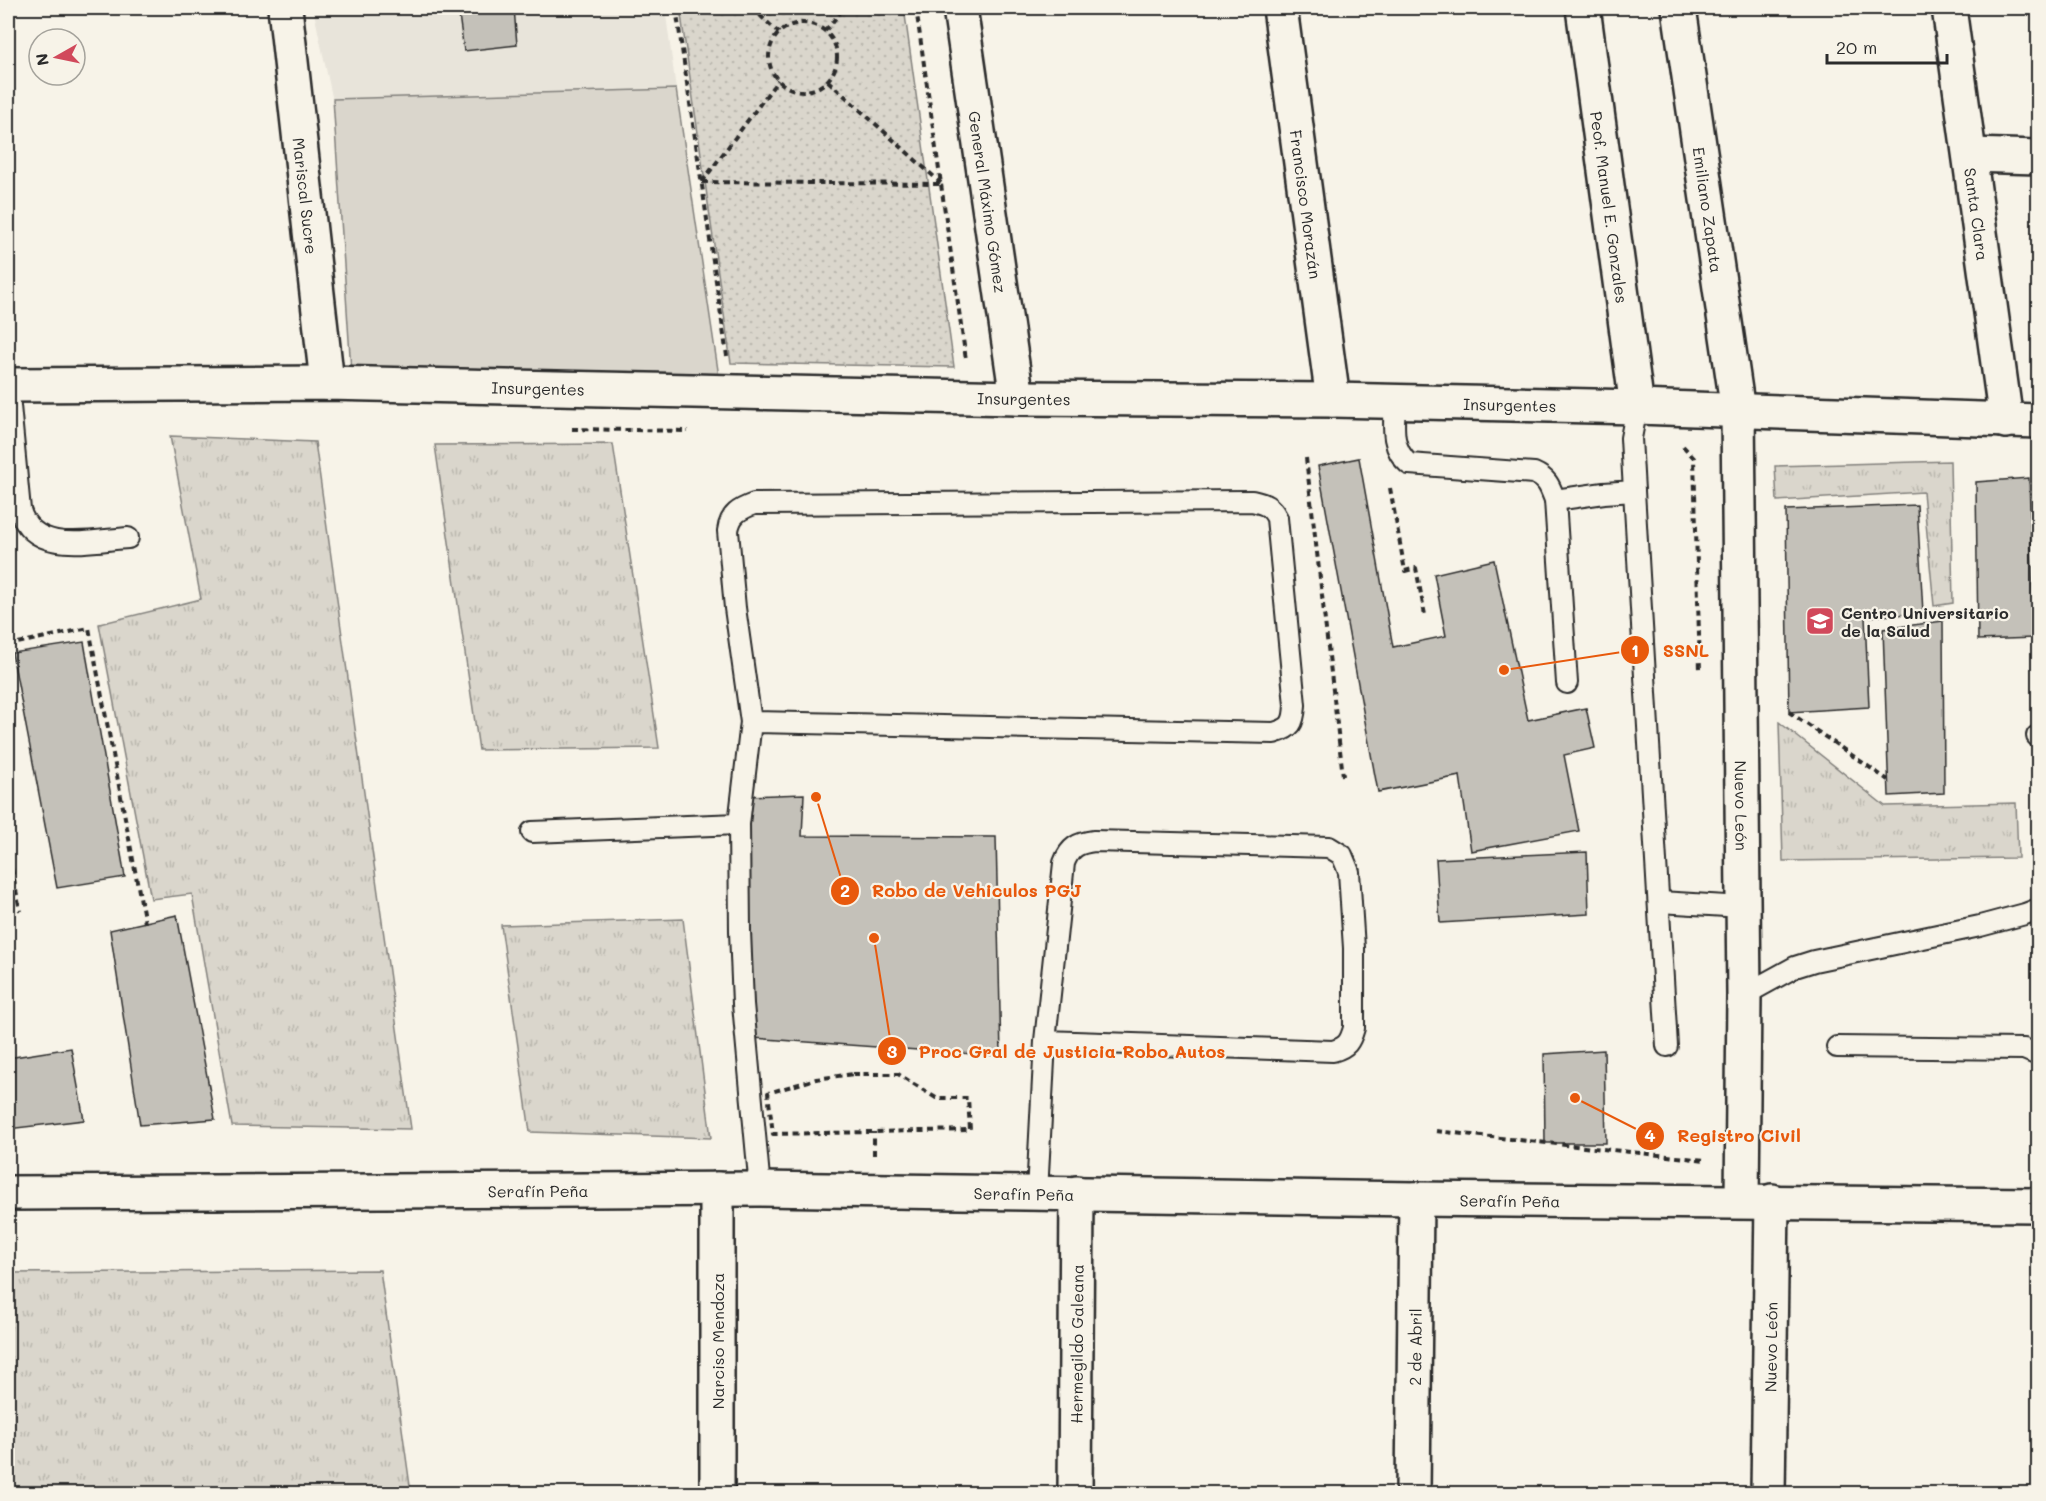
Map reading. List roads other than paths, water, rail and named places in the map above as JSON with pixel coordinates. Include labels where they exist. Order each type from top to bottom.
[{"type":"street","name":"Mariscal Sucre","points":[[285,8],[327,383]]},
{"type":"street","name":"General Máximo Gómez","points":[[960,8],[1017,398]]},
{"type":"street","name":"Francisco Morazán","points":[[1280,8],[1334,400]]},
{"type":"street","name":"Peof. Manuel E. Gonzales","points":[[1583,8],[1634,422]]},
{"type":"street","name":"Emiliano Zapata","points":[[1679,8],[1738,411]]},
{"type":"street","name":"Santa Clara","points":[[1949,8],[2006,421]]},
{"type":"street","points":[[1970,155],[2038,157]]},
{"type":"street","name":"Insurgentes","points":[[8,382],[327,383],[1017,398],[1395,401],[1634,422],[1738,411],[2038,421]]},
{"type":"street","name":"Nuevo León","points":[[1738,411],[1744,995],[1757,1201],[1768,1494]]},
{"type":"street","name":"Narciso Mendoza","points":[[717,1190],[717,1494]]},
{"type":"street","name":"Serafín Peña","points":[[8,1193],[760,1190],[2038,1205]]},
{"type":"street","name":"Hermegildo Galeana","points":[[1075,1494],[1077,1193]]},
{"type":"street","name":"2 de Abril","points":[[1413,1494],[1416,1199]]},
{"type":"lane","points":[[8,382],[22,521],[29,530],[44,539],[63,542],[129,538]]},
{"type":"lane","points":[[1395,401],[1396,447],[1401,458],[1409,464],[1534,473],[1549,483],[1555,500],[1567,683]]},
{"type":"lane","points":[[1634,422],[1634,491],[1667,1046]]},
{"type":"lane","points":[[1555,500],[1618,491],[1634,491]]},
{"type":"lane","points":[[751,722],[1274,733],[1282,730],[1289,727],[1293,720],[1295,705],[1277,519],[1267,505],[1252,501],[754,504],[735,513],[729,522],[728,531],[735,608],[751,722],[739,824],[743,1004],[760,1190]]},
{"type":"lane","points":[[532,832],[739,824]]},
{"type":"lane","points":[[1036,1193],[1040,1156],[1045,1041],[1064,863],[1068,852],[1083,842],[1094,841],[1329,847],[1342,855],[1349,873],[1354,948],[1354,1028],[1350,1041],[1344,1048],[1333,1051],[1045,1041]]},
{"type":"lane","points":[[1660,902],[1743,907]]},
{"type":"lane","points":[[1744,995],[1795,967],[1814,961],[1980,926],[2038,909]]},
{"type":"lane","points":[[1837,1047],[2024,1049],[2038,1055]]},
{"type":"place","name":"Centro Universitario de la Salud","points":[[1820,621]]},
{"type":"place","name":"SSNL","points":[[1504,670]]},
{"type":"place","name":"Robo de Vehiculos PGJ","points":[[816,797]]},
{"type":"place","name":"Proc Gral de Justicia Robo Autos","points":[[874,938]]},
{"type":"place","name":"Registro Civil","points":[[1575,1098]]}]
